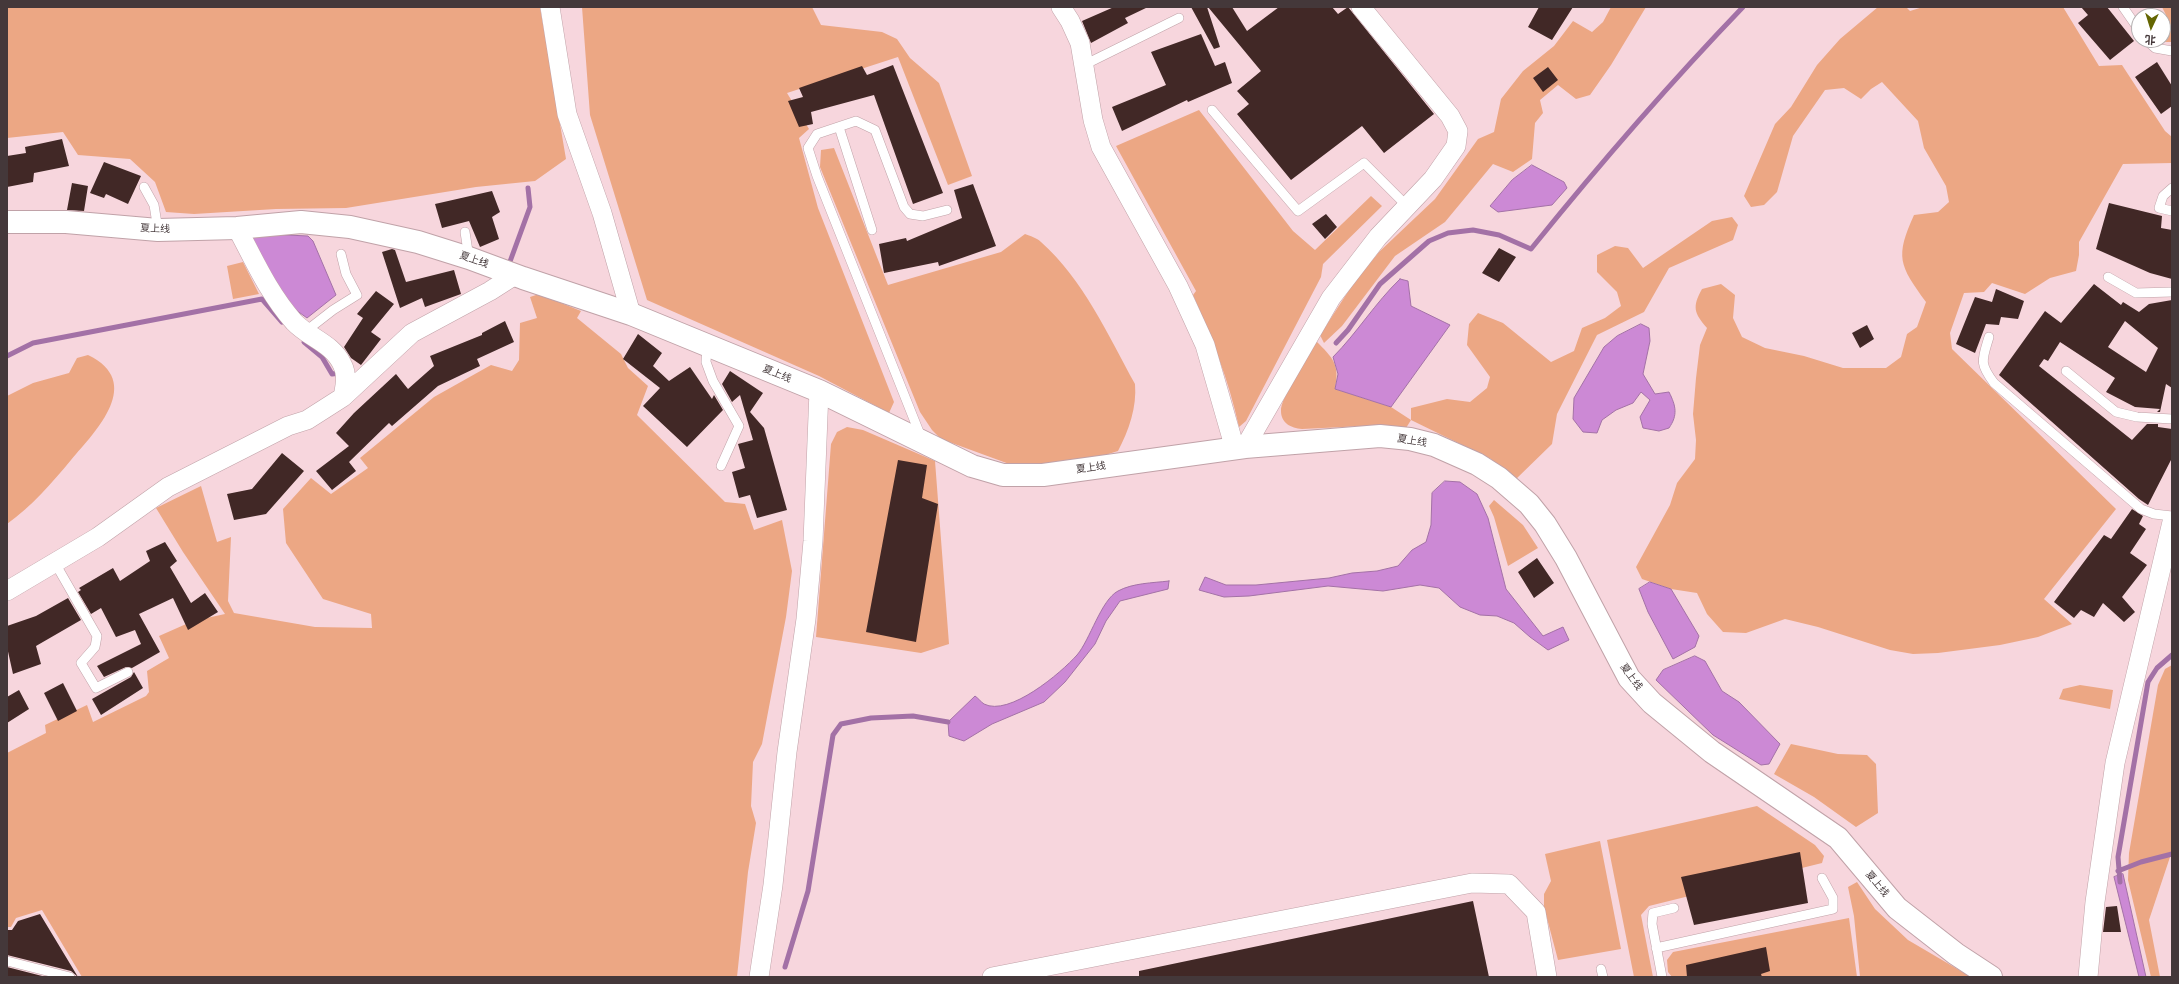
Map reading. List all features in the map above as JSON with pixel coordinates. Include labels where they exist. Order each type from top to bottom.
[{"type":"street","points":[[550,7],[567,114],[602,213],[631,314]]},
{"type":"street","points":[[1060,7],[1070,21],[1080,43],[1093,120],[1101,147],[1178,286],[1205,345],[1240,448]]},
{"type":"street","points":[[1240,448],[1331,298],[1378,237],[1433,179],[1456,146],[1458,131],[1450,116],[1361,7]]},
{"type":"street","name":"夏上线","points":[[7,222],[66,222],[158,230],[237,228],[301,222],[350,227],[418,242],[631,314],[819,391],[972,466],[1003,475],[1043,475],[1240,448],[1380,436],[1410,439],[1434,444],[1477,464],[1499,478],[1528,504],[1545,524],[1566,558],[1629,678],[1652,703],[1712,752],[1838,838],[1897,908],[1956,954],[1991,977]]},
{"type":"street","points":[[237,228],[273,296],[296,323],[331,349],[342,364],[346,379],[343,397]]},
{"type":"street","points":[[7,591],[98,537],[168,487],[288,426],[307,420],[343,397],[412,333],[490,291],[515,275]]},
{"type":"street","points":[[759,977],[773,885],[788,752],[806,619],[813,541],[819,391]]},
{"type":"street","points":[[2088,977],[2094,902],[2115,763],[2172,522]]},
{"type":"street","points":[[992,977],[1472,883],[1509,884],[1536,912],[1547,977]]},
{"type":"lane","points":[[2123,7],[2131,18]]},
{"type":"lane","points":[[1084,65],[1179,18]]},
{"type":"lane","points":[[2155,48],[2172,51]]},
{"type":"lane","points":[[1212,110],[1298,211],[1364,163],[1407,206]]},
{"type":"lane","points":[[923,442],[817,176],[808,148],[817,134],[856,121],[875,130],[904,207],[910,214],[923,216],[947,210]]},
{"type":"lane","points":[[839,126],[872,230]]},
{"type":"lane","points":[[144,187],[154,205],[158,230]]},
{"type":"lane","points":[[2172,188],[2163,196],[2159,208],[2172,211]]},
{"type":"lane","points":[[465,232],[469,258]]},
{"type":"lane","points":[[306,331],[333,310],[357,295],[346,274],[341,254]]},
{"type":"lane","points":[[2108,277],[2136,293],[2172,292]]},
{"type":"lane","points":[[1989,337],[1983,355],[1983,368],[1994,383],[2141,509],[2154,514],[2172,516]]},
{"type":"lane","points":[[708,345],[706,362],[713,381],[739,426],[721,466]]},
{"type":"lane","points":[[2066,371],[2116,412],[2136,417],[2172,419]]},
{"type":"lane","points":[[55,563],[97,636],[95,646],[81,663],[96,688],[128,672]]},
{"type":"lane","points":[[1656,948],[1833,909],[1833,898],[1822,878]]},
{"type":"lane","points":[[1662,977],[1652,924],[1653,913],[1674,908]]},
{"type":"lane","points":[[7,961],[70,977]]},
{"type":"shaded area","points":[[7,7],[540,7],[566,159],[535,181],[476,187],[346,208],[276,209],[194,214],[166,212],[155,182],[130,159],[78,155],[63,132],[7,138]]},
{"type":"shaded area","points":[[582,7],[812,7],[821,25],[882,32],[897,39],[910,58],[939,83],[972,176],[948,185],[898,57],[787,93],[809,129],[799,138],[818,208],[894,402],[889,413],[819,376],[647,300],[590,115]]},
{"type":"shaded area","points":[[1611,7],[1646,7],[1611,65],[1590,95],[1576,99],[1558,85],[1540,100],[1543,113],[1535,123],[1532,159],[1513,172],[1493,164],[1445,222],[1395,256],[1342,326],[1324,343],[1320,335],[1353,284],[1379,252],[1435,199],[1478,139],[1494,132],[1501,99],[1523,71],[1554,46],[1573,21],[1592,32],[1603,22]]},
{"type":"shaded area","points":[[1878,7],[1906,7],[1910,11],[1923,7],[2063,7],[2099,66],[2122,65],[2165,131],[2172,137],[2172,163],[2123,164],[2079,242],[2079,255],[2076,271],[2050,278],[2025,294],[1992,283],[1984,292],[1964,293],[1950,333],[1952,349],[2116,509],[2044,599],[2072,624],[2038,637],[2000,645],[1938,653],[1913,654],[1890,650],[1818,627],[1785,619],[1746,633],[1723,632],[1707,614],[1697,593],[1671,589],[1642,579],[1636,567],[1670,505],[1677,483],[1695,459],[1696,440],[1693,414],[1696,378],[1700,345],[1707,328],[1699,318],[1696,310],[1697,301],[1702,289],[1721,284],[1735,295],[1733,318],[1742,337],[1765,348],[1804,356],[1843,368],[1886,368],[1901,357],[1907,334],[1917,327],[1926,302],[1905,269],[1902,251],[1904,241],[1914,215],[1938,212],[1949,202],[1946,186],[1924,148],[1918,121],[1882,82],[1871,89],[1861,99],[1844,88],[1825,90],[1793,136],[1777,192],[1764,205],[1751,207],[1744,196],[1775,124],[1791,107],[1817,65],[1840,39]]},
{"type":"shaded area","points":[[2172,7],[2172,42],[2171,8],[2162,8]]},
{"type":"shaded area","points":[[1199,110],[1293,231],[1315,250],[1371,196],[1382,206],[1323,264],[1321,277],[1246,421],[1239,427],[1219,360],[1193,295],[1196,291],[1116,146]]},
{"type":"shaded area","points":[[834,148],[888,285],[1001,252],[1025,234],[1039,241],[1056,257],[1070,273],[1094,308],[1135,384],[1135,401],[1131,418],[1126,435],[1118,451],[1102,456],[1060,464],[1012,465],[941,439],[932,430],[920,412],[820,167],[821,150]]},
{"type":"shaded area","points":[[1532,165],[1564,182],[1567,188],[1552,205],[1498,212],[1490,206],[1512,180]]},
{"type":"shaded area","points":[[1732,217],[1738,225],[1733,240],[1669,268],[1644,312],[1597,335],[1557,414],[1552,444],[1514,481],[1491,459],[1411,420],[1411,408],[1447,399],[1470,402],[1487,388],[1490,377],[1467,345],[1469,324],[1478,313],[1503,323],[1551,362],[1574,351],[1582,328],[1605,318],[1621,306],[1617,292],[1597,272],[1597,255],[1615,246],[1628,248],[1643,268],[1712,221]]},
{"type":"shaded area","points":[[266,234],[308,236],[313,241],[336,295],[307,318],[289,305],[277,290],[252,237]]},
{"type":"shaded area","points":[[243,262],[259,294],[233,299],[227,266]]},
{"type":"shaded area","points":[[1400,279],[1408,281],[1411,306],[1450,325],[1391,407],[1335,389],[1338,374],[1333,357],[1382,298]]},
{"type":"shaded area","points":[[539,294],[581,311],[577,318],[621,354],[628,368],[648,386],[637,415],[725,502],[745,504],[754,530],[782,520],[792,571],[786,617],[762,744],[753,762],[751,806],[756,823],[748,872],[737,977],[82,977],[42,910],[16,918],[11,927],[7,927],[7,753],[46,733],[45,725],[87,705],[93,722],[146,696],[149,692],[147,671],[169,658],[159,636],[193,621],[225,614],[183,552],[156,508],[201,486],[217,542],[231,537],[228,601],[234,613],[315,627],[372,628],[371,614],[323,599],[286,543],[283,509],[311,478],[331,494],[368,468],[360,458],[434,397],[491,365],[512,371],[519,360],[520,323],[537,318],[530,297]]},
{"type":"shaded area","points":[[1641,324],[1649,328],[1650,341],[1643,374],[1655,394],[1669,392],[1675,410],[1672,423],[1669,428],[1659,431],[1643,428],[1640,417],[1650,400],[1641,392],[1633,403],[1616,410],[1602,420],[1597,433],[1583,432],[1573,419],[1574,398],[1604,347],[1617,336]]},
{"type":"shaded area","points":[[1316,341],[1331,357],[1336,367],[1337,373],[1335,389],[1391,407],[1411,420],[1406,428],[1364,426],[1302,429],[1287,424],[1281,415],[1281,411],[1290,387]]},
{"type":"shaded area","points":[[88,355],[104,366],[113,379],[114,392],[110,406],[103,421],[56,478],[33,502],[7,524],[7,396],[33,383],[69,373],[77,358]]},
{"type":"shaded area","points":[[847,427],[863,430],[935,461],[949,644],[921,653],[816,637],[831,444],[837,432]]},
{"type":"shaded area","points":[[1445,481],[1460,482],[1477,494],[1488,518],[1506,589],[1543,636],[1563,627],[1569,640],[1548,650],[1514,623],[1497,616],[1480,615],[1460,607],[1439,588],[1420,585],[1383,591],[1328,586],[1249,596],[1224,597],[1199,590],[1205,577],[1226,585],[1256,585],[1329,578],[1352,573],[1377,571],[1398,566],[1412,550],[1426,542],[1431,525],[1432,493]]},
{"type":"shaded area","points":[[1494,500],[1523,525],[1538,548],[1508,566],[1494,517],[1489,506]]},
{"type":"shaded area","points":[[1169,581],[1168,589],[1120,601],[1106,621],[1095,644],[1065,682],[1044,702],[992,724],[964,741],[949,736],[948,722],[975,696],[984,704],[995,706],[1007,704],[1034,691],[1059,672],[1077,655],[1106,603],[1118,591],[1136,585]]},
{"type":"shaded area","points":[[1650,582],[1671,589],[1699,636],[1695,647],[1673,659],[1648,612],[1639,589]]},
{"type":"shaded area","points":[[1695,656],[1705,661],[1722,691],[1739,702],[1780,744],[1769,764],[1761,765],[1713,735],[1656,680],[1663,670]]},
{"type":"shaded area","points":[[2172,665],[2172,851],[2149,920],[2160,977],[2151,977],[2128,880],[2129,853],[2158,685],[2165,669]]},
{"type":"shaded area","points":[[2080,685],[2113,690],[2110,709],[2059,699],[2063,689]]},
{"type":"shaded area","points":[[1791,744],[1838,754],[1867,755],[1876,764],[1878,813],[1856,827],[1814,797],[1774,774]]},
{"type":"shaded area","points":[[1757,806],[1815,845],[1824,856],[1822,863],[1649,906],[1641,915],[1653,977],[1634,977],[1607,840]]},
{"type":"shaded area","points":[[1600,841],[1621,949],[1558,960],[1544,907],[1544,894],[1551,881],[1545,854]]},
{"type":"shaded area","points":[[2123,874],[2146,977],[2139,977],[2114,877]]},
{"type":"shaded area","points":[[1857,882],[1875,909],[1908,940],[1971,977],[1860,977],[1854,916],[1848,887]]},
{"type":"shaded area","points":[[1849,918],[1857,977],[1703,977],[1702,975],[1672,977],[1668,972],[1667,960],[1673,952]]},
{"type":"building","points":[[1114,7],[1148,7],[1125,18],[1128,23],[1091,43],[1082,21]]},
{"type":"building","points":[[1191,7],[1207,7],[1220,47],[1214,49]]},
{"type":"building","points":[[1208,7],[1232,7],[1247,31],[1279,7],[1332,7],[1338,14],[1348,7],[1434,114],[1384,153],[1362,126],[1291,180],[1237,114],[1249,104],[1237,91],[1261,71]]},
{"type":"building","points":[[1539,7],[1573,7],[1552,40],[1528,27]]},
{"type":"building","points":[[2081,7],[2107,7],[2131,37],[2131,43],[2110,60],[2078,23],[2088,15]]},
{"type":"building","points":[[1201,34],[1215,66],[1225,62],[1232,83],[1188,102],[1187,100],[1122,131],[1112,107],[1166,85],[1151,52]]},
{"type":"building","points":[[2157,62],[2172,86],[2172,106],[2161,114],[2135,77]]},
{"type":"building","points":[[893,65],[943,193],[913,204],[874,95],[811,112],[813,124],[799,127],[788,101],[803,97],[799,88],[862,66],[867,75]]},
{"type":"building","points":[[1548,67],[1558,80],[1543,92],[1533,78]]},
{"type":"building","points":[[62,139],[69,166],[34,173],[33,182],[7,187],[7,156],[26,153],[25,147]]},
{"type":"building","points":[[104,162],[141,176],[128,204],[106,194],[104,198],[90,193]]},
{"type":"building","points":[[72,183],[88,186],[84,211],[67,210]]},
{"type":"building","points":[[973,184],[996,246],[939,266],[938,262],[884,273],[879,244],[906,238],[907,241],[962,218],[954,190]]},
{"type":"building","points":[[492,191],[500,212],[492,217],[499,239],[480,247],[469,221],[442,228],[435,204]]},
{"type":"building","points":[[2109,203],[2162,216],[2161,228],[2172,230],[2172,279],[2150,273],[2096,249]]},
{"type":"building","points":[[1326,214],[1337,227],[1325,239],[1312,224]]},
{"type":"building","points":[[1499,248],[1516,257],[1499,282],[1482,273]]},
{"type":"building","points":[[392,249],[395,250],[406,282],[454,270],[461,294],[425,307],[422,298],[400,308],[382,252]]},
{"type":"building","points":[[2094,284],[2121,305],[2123,302],[2139,312],[2149,304],[2172,300],[2172,388],[2166,384],[2160,412],[2157,412],[2160,409],[2135,407],[2106,392],[2115,378],[2060,342],[2048,361],[2044,359],[2039,366],[2132,440],[2147,424],[2158,424],[2158,427],[2172,429],[2172,458],[2148,505],[2139,499],[1999,375],[2045,311],[2061,323]],"holes":[[[2125,321],[2158,348],[2146,372],[2108,347]]]},
{"type":"building","points":[[1996,289],[2024,301],[2018,319],[2001,317],[1999,325],[1986,324],[1975,353],[1956,344],[1975,297],[1992,302]]},
{"type":"building","points":[[376,291],[394,304],[371,332],[381,339],[361,365],[351,358],[344,347],[363,318],[357,314]]},
{"type":"building","points":[[505,321],[514,342],[477,359],[480,366],[438,386],[392,426],[389,423],[349,462],[356,471],[332,490],[316,471],[349,446],[336,433],[354,413],[396,374],[408,389],[434,366],[430,356],[482,335],[482,333]]},
{"type":"building","points":[[1867,325],[1874,339],[1860,348],[1852,333]]},
{"type":"building","points":[[638,334],[662,353],[653,366],[669,381],[690,367],[712,399],[714,395],[723,410],[687,447],[643,406],[660,388],[623,359]]},
{"type":"building","points":[[730,371],[763,393],[750,412],[764,428],[787,510],[757,518],[750,495],[739,498],[732,472],[745,468],[738,444],[753,440],[740,395],[732,402],[722,384]]},
{"type":"building","points":[[282,453],[304,471],[266,514],[234,520],[227,494],[252,489]]},
{"type":"building","points":[[898,460],[927,465],[922,498],[938,504],[916,642],[866,632]]},
{"type":"building","points":[[2132,509],[2143,516],[2139,524],[2146,529],[2130,553],[2147,565],[2122,597],[2135,612],[2124,622],[2103,603],[2094,617],[2081,610],[2074,618],[2054,602],[2104,535],[2111,539]]},
{"type":"building","points":[[165,542],[177,561],[170,567],[191,603],[205,593],[218,612],[188,630],[173,598],[139,614],[160,652],[132,668],[126,667],[104,677],[97,666],[141,644],[135,630],[116,637],[101,608],[91,614],[78,592],[81,590],[79,588],[113,568],[120,581],[150,561],[146,551]]},
{"type":"building","points":[[1537,558],[1554,583],[1534,598],[1518,572]]},
{"type":"building","points":[[68,598],[81,620],[36,646],[41,664],[13,674],[7,647],[7,626],[36,616]]},
{"type":"building","points":[[134,672],[143,688],[101,715],[92,699],[131,677]]},
{"type":"building","points":[[63,683],[77,711],[58,721],[44,693]]},
{"type":"building","points":[[19,690],[29,709],[7,723],[7,697]]},
{"type":"building","points":[[1800,852],[1808,903],[1694,925],[1681,877]]},
{"type":"building","points":[[1473,901],[1489,977],[1139,977],[1139,971]]},
{"type":"building","points":[[2117,906],[2121,932],[2103,932],[2106,907]]},
{"type":"building","points":[[40,914],[78,977],[71,971],[7,955],[7,930],[12,930],[18,921]]},
{"type":"building","points":[[1766,947],[1770,971],[1761,974],[1762,977],[1687,977],[1686,965]]},
{"type":"building","points":[[7,967],[46,977],[7,977]]},
{"type":"waterway","points":[[1336,343],[1348,330],[1380,284],[1429,241],[1448,233],[1473,230],[1499,235],[1531,249],[1634,126],[1743,7]]},
{"type":"waterway","points":[[508,267],[530,207],[528,188]]},
{"type":"waterway","points":[[7,356],[33,343],[262,299],[282,322]]},
{"type":"waterway","points":[[304,342],[322,357],[332,374],[341,373]]},
{"type":"waterway","points":[[2120,882],[2118,857],[2148,682],[2157,668],[2172,655]]},
{"type":"waterway","points":[[785,967],[808,891],[833,735],[841,724],[871,718],[913,716],[948,722]]},
{"type":"waterway","points":[[2118,871],[2141,862],[2172,854]]}]
